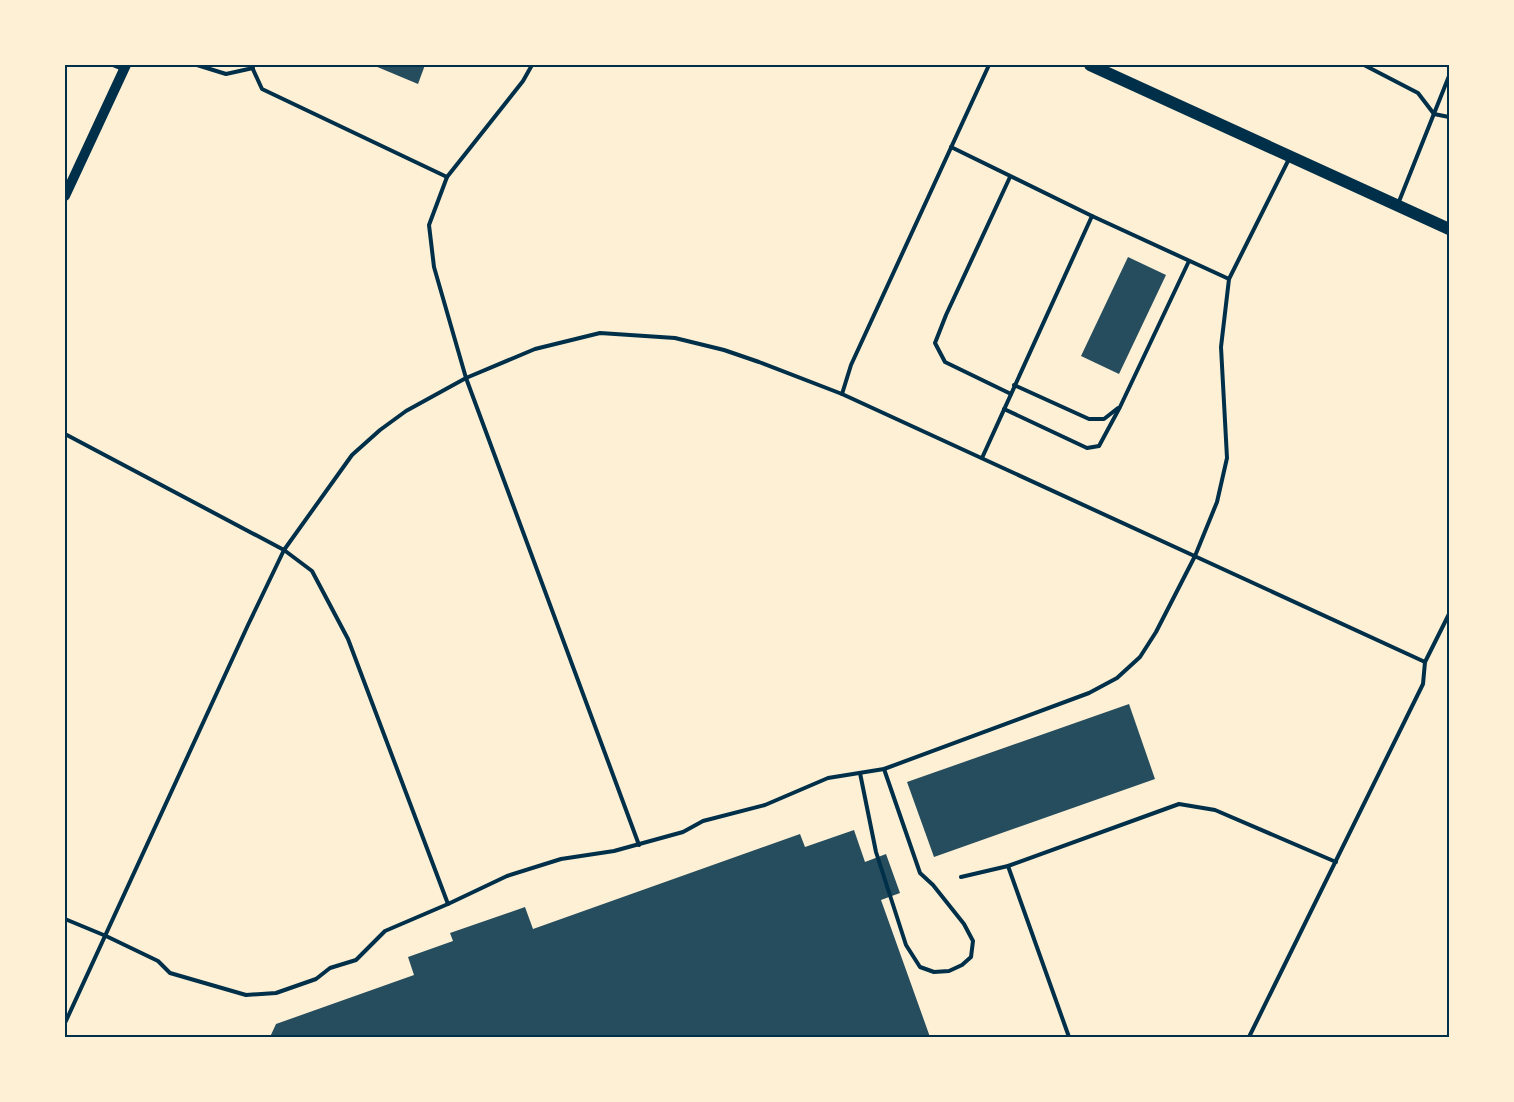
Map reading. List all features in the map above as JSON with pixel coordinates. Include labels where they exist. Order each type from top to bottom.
[{"type":"main road","points":[[1090,65],[1449,230]]},
{"type":"main road","points":[[65,196],[121,66]]},
{"type":"lane","points":[[197,65],[226,74],[253,66],[262,89],[447,176]]},
{"type":"lane","points":[[532,65],[523,81],[447,176],[429,225],[434,266],[466,378],[639,845]]},
{"type":"lane","points":[[842,394],[851,365],[989,65]]},
{"type":"lane","points":[[1364,65],[1418,93],[1434,114],[1449,118]]},
{"type":"lane","points":[[1398,206],[1449,76]]},
{"type":"lane","points":[[951,147],[1092,216],[1229,279]]},
{"type":"lane","points":[[65,919],[158,961],[170,973],[246,995],[276,993],[316,979],[330,968],[356,960],[385,931],[507,876],[561,859],[614,851],[683,832],[703,821],[765,805],[828,778],[884,769],[1089,693],[1117,678],[1140,657],[1156,632],[1195,556],[1217,502],[1227,458],[1221,347],[1229,279],[1290,157]]},
{"type":"lane","points":[[1010,176],[935,343],[945,362],[1011,394]]},
{"type":"lane","points":[[982,458],[1092,216]]},
{"type":"lane","points":[[1004,409],[1087,448],[1099,446],[1120,407],[1189,261]]},
{"type":"lane","points":[[65,1022],[284,550],[352,455],[380,430],[406,411],[466,378],[536,349],[600,333],[675,338],[724,350],[759,362],[842,394],[1425,662]]},
{"type":"lane","points":[[1014,385],[1089,420],[1104,419],[1120,407]]},
{"type":"lane","points":[[65,434],[284,550],[312,571],[348,639],[448,904]]},
{"type":"lane","points":[[1249,1037],[1423,684],[1425,662],[1449,614]]},
{"type":"lane","points":[[860,772],[876,852],[906,945],[920,967],[934,972],[948,971],[971,957],[973,942],[964,924],[933,885],[920,873],[884,769]]},
{"type":"lane","points":[[962,877],[1008,866],[1179,804],[1215,810],[1336,862]]},
{"type":"lane","points":[[1008,866],[1069,1037]]},
{"type":"building","points":[[376,65],[425,65],[418,84]]},
{"type":"building","points":[[1128,257],[1166,275],[1119,374],[1081,356]]},
{"type":"building","points":[[1129,704],[1155,779],[934,857],[907,782]]},
{"type":"building","points":[[854,830],[865,862],[886,854],[900,893],[881,900],[930,1037],[270,1037],[276,1024],[414,975],[408,957],[453,941],[450,933],[525,907],[533,929],[800,834],[805,847]]}]
